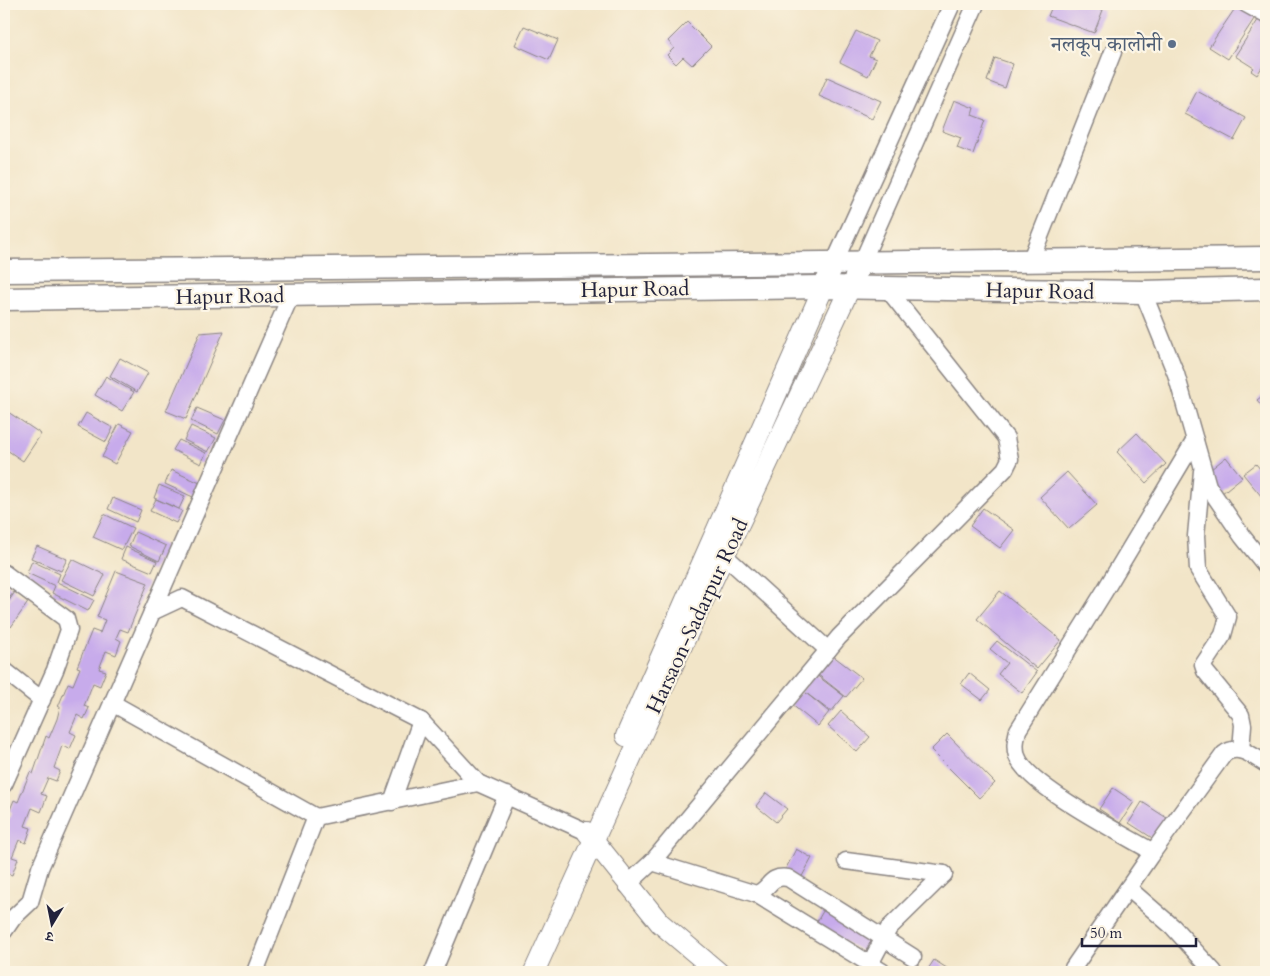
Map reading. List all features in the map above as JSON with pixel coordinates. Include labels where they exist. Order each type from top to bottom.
[{"type":"main road","name":"Hapur Road","points":[[4,271],[229,270],[863,260],[1266,258]]},
{"type":"main road","name":"Hapur Road","points":[[4,300],[823,287],[1143,292],[1266,289]]},
{"type":"street","points":[[835,261],[952,4]]},
{"type":"street","points":[[863,260],[976,4]]},
{"type":"street","points":[[1246,4],[1266,15]]},
{"type":"street","points":[[1031,259],[1113,52]]},
{"type":"street","name":"Harsaon-Sadarpur Road","points":[[519,972],[589,835],[725,556],[863,260]]},
{"type":"street","name":"Harsaon-Sadarpur Road","points":[[534,972],[589,835],[835,261]]},
{"type":"street","points":[[627,885],[652,862],[828,650],[1004,469],[1010,459],[1006,438],[886,288]]},
{"type":"street","points":[[1143,292],[1176,374],[1202,471],[1223,510],[1266,566]]},
{"type":"street","points":[[4,931],[13,918],[30,902],[40,868],[290,295]]},
{"type":"street","points":[[1153,852],[1060,797],[1033,776],[1021,764],[1015,744],[1018,730],[1100,600],[1195,440]]},
{"type":"street","points":[[1202,471],[1196,536],[1198,569],[1228,617],[1223,635],[1203,665],[1205,671],[1241,715],[1243,725],[1241,750]]},
{"type":"street","points":[[725,556],[828,650]]},
{"type":"street","points":[[4,573],[66,619],[69,630],[42,700],[4,784]]},
{"type":"street","points":[[152,612],[182,598],[421,721],[478,783],[589,835],[627,885],[660,923],[718,972]]},
{"type":"street","points":[[4,670],[42,700]]},
{"type":"street","points":[[112,702],[316,817],[478,783]]},
{"type":"street","points":[[392,802],[421,721]]},
{"type":"street","points":[[1073,968],[1153,852],[1224,754],[1229,750],[1241,750],[1266,764]]},
{"type":"street","points":[[433,972],[507,795]]},
{"type":"street","points":[[255,972],[316,817]]},
{"type":"street","points":[[652,862],[756,894],[876,968],[884,938],[889,928],[944,874],[846,861]]},
{"type":"street","points":[[756,894],[762,892],[773,879],[778,877],[788,878],[913,957]]},
{"type":"street","points":[[1128,888],[1173,927],[1214,972]]},
{"type":"building","points":[[1053,4],[1085,4],[1103,10],[1094,33],[1048,16]]},
{"type":"building","points":[[1238,4],[1256,16],[1228,59],[1209,47]]},
{"type":"building","points":[[1260,17],[1266,21],[1266,61],[1257,75],[1251,71],[1254,68],[1235,56]]},
{"type":"building","points":[[687,22],[711,46],[692,65],[683,57],[676,64],[667,55],[674,48],[668,41]]},
{"type":"building","points":[[524,26],[558,40],[549,60],[515,45]]},
{"type":"building","points":[[856,31],[877,41],[869,56],[876,59],[868,76],[840,62]]},
{"type":"building","points":[[995,58],[1013,64],[1005,88],[987,81]]},
{"type":"building","points":[[827,77],[881,101],[872,119],[819,96]]},
{"type":"building","points":[[1197,91],[1246,118],[1234,140],[1185,114]]},
{"type":"building","points":[[954,100],[974,108],[972,115],[985,120],[973,154],[957,148],[961,138],[942,131]]},
{"type":"building","points":[[224,331],[186,419],[166,411],[200,333]]},
{"type":"building","points":[[120,358],[148,373],[137,392],[110,376]]},
{"type":"building","points":[[106,376],[134,392],[122,411],[95,395]]},
{"type":"building","points":[[1266,393],[1266,411],[1257,400]]},
{"type":"building","points":[[197,408],[225,420],[218,434],[191,421]]},
{"type":"building","points":[[5,410],[41,434],[23,461],[4,448]]},
{"type":"building","points":[[86,413],[113,428],[106,442],[78,427]]},
{"type":"building","points":[[119,424],[133,431],[115,464],[102,457]]},
{"type":"building","points":[[191,426],[216,438],[208,452],[184,440]]},
{"type":"building","points":[[1137,433],[1166,464],[1146,483],[1117,452]]},
{"type":"building","points":[[179,440],[206,453],[201,464],[173,450]]},
{"type":"building","points":[[1226,457],[1242,477],[1221,494],[1205,474]]},
{"type":"building","points":[[1256,464],[1266,476],[1266,493],[1262,497],[1243,474]]},
{"type":"building","points":[[171,470],[200,483],[193,497],[165,484]]},
{"type":"building","points":[[1067,472],[1097,505],[1069,529],[1040,497]]},
{"type":"building","points":[[159,485],[185,496],[179,509],[154,498]]},
{"type":"building","points":[[113,498],[141,510],[136,522],[108,509]]},
{"type":"building","points":[[156,499],[182,511],[176,523],[150,511]]},
{"type":"building","points":[[983,508],[1014,530],[1000,548],[970,526]]},
{"type":"building","points":[[104,514],[133,528],[122,550],[93,537]]},
{"type":"building","points":[[135,532],[166,546],[159,561],[129,546]]},
{"type":"building","points":[[37,546],[67,559],[61,571],[31,558]]},
{"type":"building","points":[[126,547],[157,561],[152,572],[121,559]]},
{"type":"building","points":[[72,559],[105,575],[94,596],[61,580]]},
{"type":"building","points":[[32,561],[60,574],[57,582],[94,600],[88,611],[52,593],[55,586],[27,573]]},
{"type":"building","points":[[116,571],[148,583],[128,632],[120,629],[116,638],[121,641],[116,655],[106,651],[99,669],[106,671],[100,686],[93,683],[84,706],[89,708],[84,719],[77,715],[70,732],[76,735],[70,749],[62,746],[54,768],[60,771],[56,781],[48,778],[41,794],[47,796],[41,812],[32,808],[25,826],[31,828],[26,843],[19,840],[12,857],[18,859],[12,875],[4,872],[4,832],[11,813],[9,812],[14,800],[18,802],[30,772],[33,774],[46,736],[49,738],[57,719],[60,707],[58,707],[68,683],[73,685],[80,668],[77,667],[92,630],[100,633],[105,620],[97,617]]},
{"type":"building","points":[[4,582],[15,590],[4,606]]},
{"type":"building","points":[[1000,591],[1061,640],[1037,669],[977,619]]},
{"type":"building","points":[[15,592],[29,601],[11,627],[4,622],[4,608]]},
{"type":"building","points":[[997,641],[1037,672],[1022,693],[998,674],[1007,663],[990,649]]},
{"type":"building","points":[[832,655],[862,678],[846,697],[817,674]]},
{"type":"building","points":[[969,673],[990,690],[982,700],[961,684]]},
{"type":"building","points":[[815,674],[844,696],[831,712],[806,693],[829,712],[818,726],[791,704]]},
{"type":"building","points":[[841,711],[870,737],[857,752],[828,726]]},
{"type":"building","points":[[947,734],[995,783],[979,798],[931,750]]},
{"type":"building","points":[[1113,788],[1134,802],[1120,823],[1099,809]]},
{"type":"building","points":[[766,793],[787,809],[776,822],[756,806]]},
{"type":"building","points":[[1142,802],[1170,820],[1157,841],[1129,823]]},
{"type":"building","points":[[796,849],[812,858],[800,880],[784,872]]},
{"type":"building","points":[[826,906],[873,936],[865,953],[815,925]]},
{"type":"building","points":[[934,960],[953,972],[926,972]]},
{"type":"place","name":"नलकूप कालोनी","points":[[1172,44]]}]
